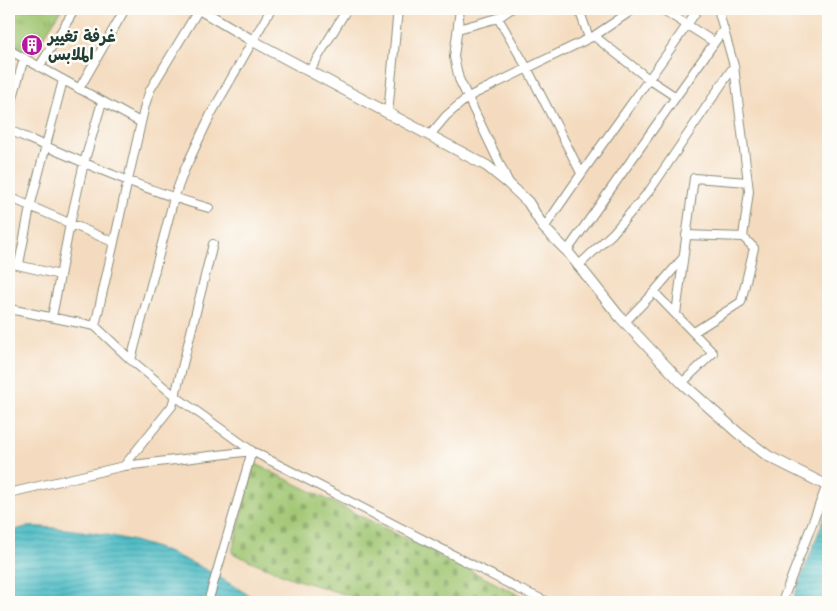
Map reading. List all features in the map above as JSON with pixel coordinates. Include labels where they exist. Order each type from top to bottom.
[{"type":"street","points":[[39,67],[75,9]]},
{"type":"street","points":[[79,89],[125,9]]},
{"type":"street","points":[[95,326],[140,122],[150,90],[199,9],[309,72],[487,166],[528,202],[544,228],[566,251],[625,322],[682,383],[768,456],[828,486],[782,602]]},
{"type":"street","points":[[131,360],[174,198],[184,172],[211,114],[271,9]]},
{"type":"street","points":[[309,72],[347,9]]},
{"type":"street","points":[[388,113],[398,9]]},
{"type":"street","points":[[460,9],[454,57],[459,79],[508,183]]},
{"type":"street","points":[[458,29],[498,18],[511,9]]},
{"type":"street","points":[[579,9],[592,37],[676,97]]},
{"type":"street","points":[[430,135],[446,116],[468,97],[592,37],[634,9]]},
{"type":"street","points":[[662,9],[714,42]]},
{"type":"street","points":[[544,228],[581,173],[650,80],[698,9]]},
{"type":"street","points":[[718,9],[734,66],[749,191],[743,237]]},
{"type":"street","points":[[498,18],[527,68],[581,173]]},
{"type":"street","points":[[566,251],[724,29]]},
{"type":"street","points":[[9,50],[140,122]]},
{"type":"street","points":[[9,112],[24,58]]},
{"type":"street","points":[[578,266],[613,233],[650,190],[734,66]]},
{"type":"street","points":[[19,264],[30,207],[63,80]]},
{"type":"street","points":[[52,317],[84,163],[102,102]]},
{"type":"street","points":[[9,130],[127,181],[174,198],[210,208]]},
{"type":"street","points":[[676,314],[694,178],[748,182]]},
{"type":"street","points":[[9,197],[113,242]]},
{"type":"street","points":[[686,235],[743,237],[754,248],[741,302],[694,332]]},
{"type":"street","points":[[124,466],[172,406],[212,244]]},
{"type":"street","points":[[625,322],[683,259]]},
{"type":"street","points":[[9,262],[60,274]]},
{"type":"street","points":[[654,292],[714,353],[682,383]]},
{"type":"street","points":[[9,309],[95,326],[131,360],[175,396],[252,451],[519,589],[548,602]]},
{"type":"street","points":[[9,492],[124,466],[252,451]]},
{"type":"street","points":[[208,602],[252,451]]},
{"type":"green space","points":[[9,9],[62,9],[29,59],[9,47]]},
{"type":"green space","points":[[254,463],[533,602],[370,602],[291,578],[232,553]]},
{"type":"water","points":[[828,508],[828,602],[792,602]]},
{"type":"water","points":[[29,526],[91,532],[130,540],[169,552],[198,565],[261,602],[9,602],[9,532]]},
{"type":"place","name":"غرفة تغيير الملابس","points":[[32,45]]}]
